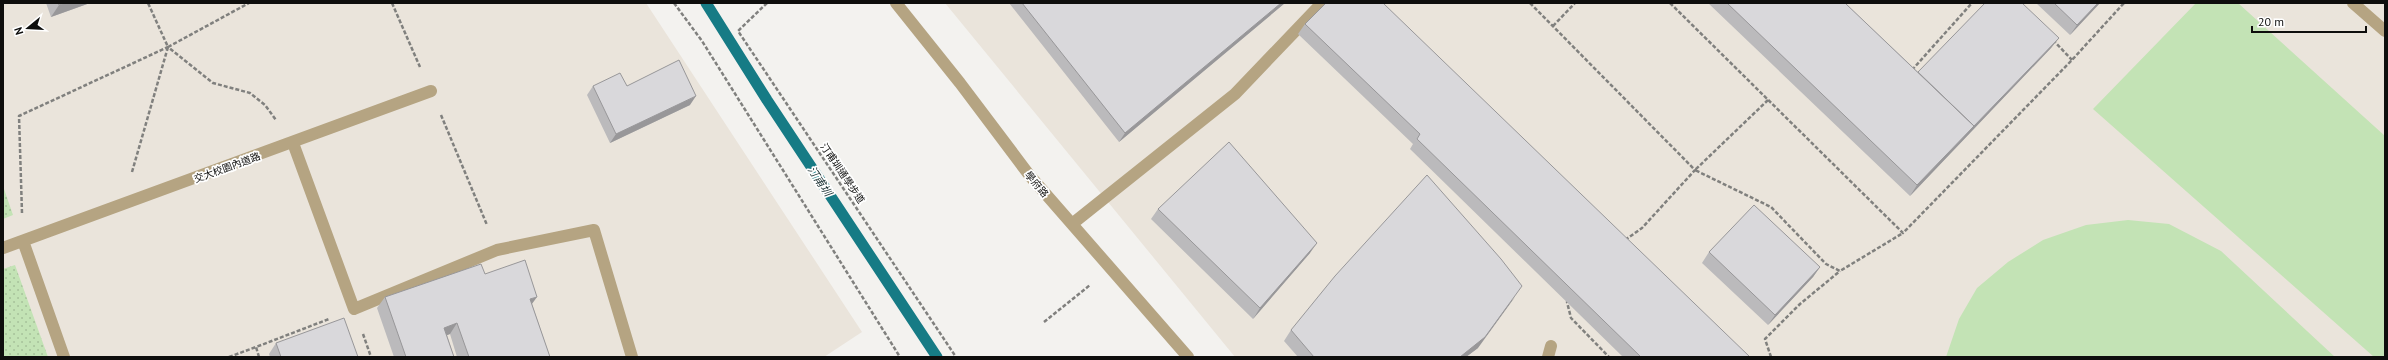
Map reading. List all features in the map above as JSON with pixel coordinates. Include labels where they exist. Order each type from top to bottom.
[{"type":"street","name":"學府路","points":[[896,3],[960,83],[1030,176],[1188,357]]},
{"type":"street","points":[[1072,224],[1235,94],[1322,3]]},
{"type":"street","points":[[2353,3],[2385,31]]},
{"type":"street","name":"交大校園內道路","points":[[3,248],[293,144],[431,91]]},
{"type":"street","points":[[293,144],[354,309],[497,250],[594,230],[632,357]]},
{"type":"street","points":[[23,241],[64,357]]},
{"type":"path","points":[[148,3],[168,47],[212,83],[250,93],[265,105],[293,144]]},
{"type":"path","points":[[23,241],[20,116],[168,47],[250,3]]},
{"type":"path","points":[[392,3],[431,91],[497,250]]},
{"type":"path","points":[[674,3],[702,42],[900,357]]},
{"type":"path","name":"汀甫圳通學步道","points":[[767,3],[738,31],[956,357]]},
{"type":"path","points":[[1530,3],[1695,170],[1771,207],[1826,264],[1840,271]]},
{"type":"path","points":[[1553,26],[1575,3]]},
{"type":"path","points":[[1670,3],[1903,233]]},
{"type":"path","points":[[1910,72],[1972,3]]},
{"type":"path","points":[[1771,357],[1765,339],[1800,304],[1840,271],[1903,233],[2072,60],[2124,3]]},
{"type":"path","points":[[2050,37],[2072,60]]},
{"type":"path","points":[[123,205],[168,47]]},
{"type":"path","points":[[1623,241],[1642,228],[1695,170],[1768,100]]},
{"type":"path","points":[[1044,322],[1110,268]]},
{"type":"path","points":[[1572,296],[1567,302],[1571,318],[1609,357]]},
{"type":"path","points":[[229,357],[354,309]]},
{"type":"path","points":[[256,347],[259,357]]},
{"type":"shaded area","points":[[3,3],[646,3],[862,332],[824,357],[3,357]]},
{"type":"shaded area","points":[[945,3],[2385,3],[2385,357],[1235,357]]},
{"type":"green space","points":[[2196,3],[2238,3],[2385,136],[2385,357],[2374,357],[2093,109]]},
{"type":"green space","points":[[3,186],[13,215],[3,219]]},
{"type":"green space","points":[[2128,220],[2169,224],[2221,251],[2335,357],[1946,357],[1959,319],[1977,288],[2008,262],[2043,240],[2086,225]]},
{"type":"green space","points":[[15,265],[48,357],[3,357],[3,269]]},
{"type":"building","points":[[1022,3],[1281,3],[1125,133]]},
{"type":"building","points":[[1326,3],[1383,3],[1750,357],[1641,357],[1417,139],[1420,134],[1305,24]]},
{"type":"building","points":[[1727,3],[1845,3],[1974,126],[1917,185]]},
{"type":"building","points":[[1985,3],[2022,3],[2059,38],[1974,126],[1918,72]]},
{"type":"building","points":[[2054,3],[2098,3],[2077,25]]},
{"type":"building","points":[[679,60],[696,96],[616,134],[593,86],[620,73],[627,86]]},
{"type":"building","points":[[1229,142],[1317,243],[1260,308],[1158,209]]},
{"type":"building","points":[[1427,175],[1501,259],[1522,286],[1485,337],[1460,357],[1314,357],[1291,330],[1335,276]]},
{"type":"building","points":[[1754,205],[1820,267],[1775,315],[1709,252]]},
{"type":"building","points":[[525,260],[537,297],[530,299],[550,357],[469,357],[457,323],[444,328],[454,357],[406,357],[385,297],[481,264],[485,274]]},
{"type":"building","points":[[344,318],[358,357],[281,357],[276,343]]},
{"type":"waterway","name":"汀甫圳","points":[[706,3],[767,100],[937,357]]}]
